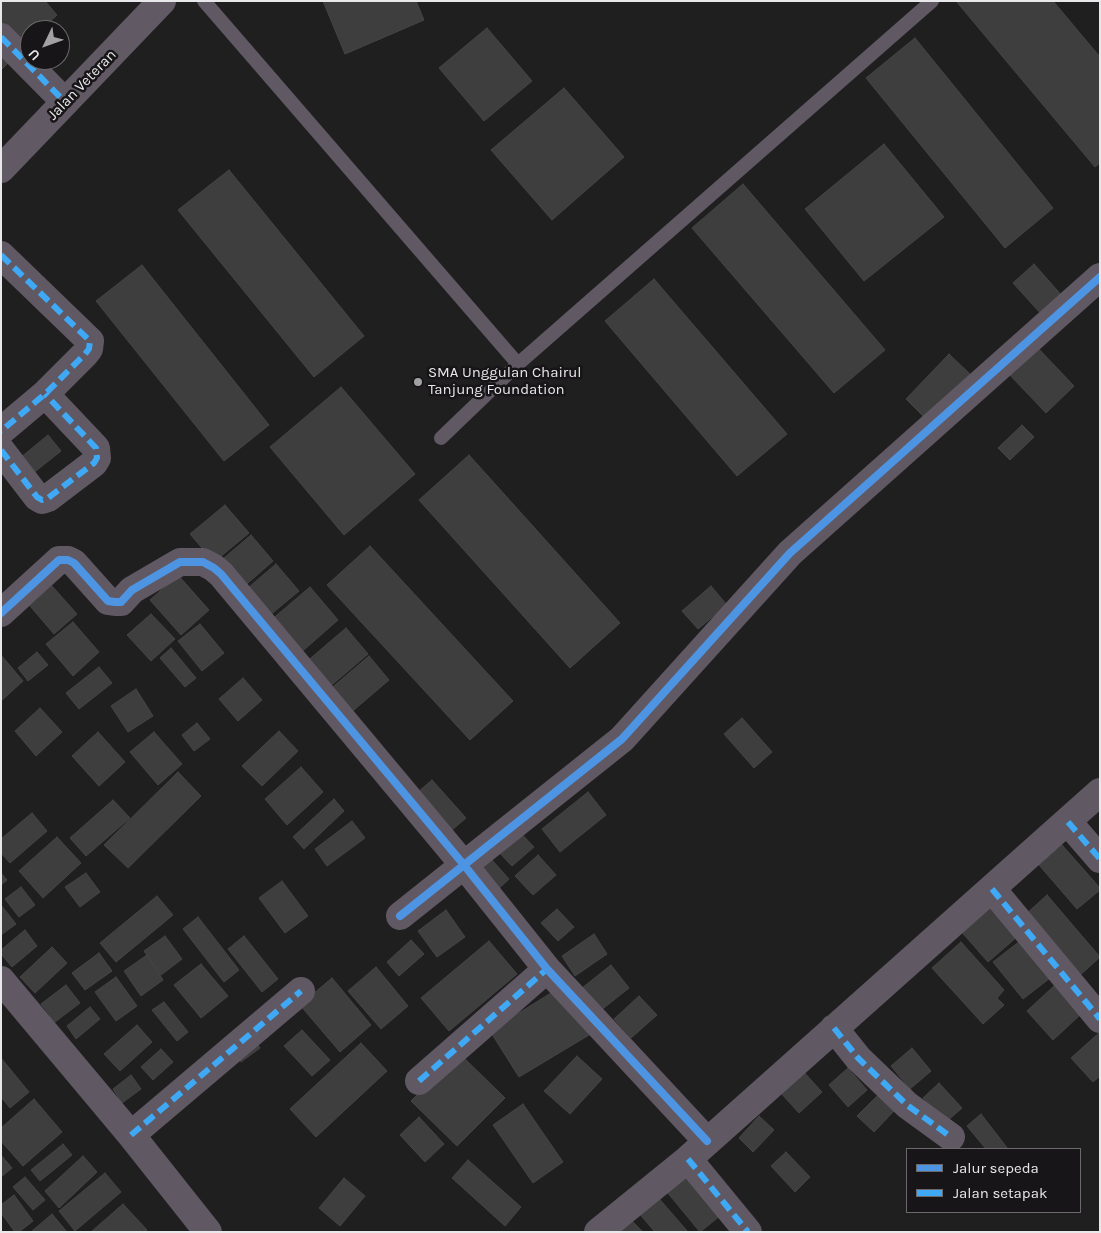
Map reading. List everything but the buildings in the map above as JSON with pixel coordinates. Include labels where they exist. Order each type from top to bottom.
[{"type":"main road","name":"Jalan Veteran","points":[[1,169],[162,1]]},
{"type":"street","points":[[1,36],[65,102]]},
{"type":"street","points":[[1,255],[90,341],[89,349],[85,354],[45,394],[1,431]]},
{"type":"street","points":[[400,916],[622,739],[790,553],[1100,277]]},
{"type":"street","points":[[1,450],[42,500],[48,498],[94,464],[97,458],[96,448],[45,394]]},
{"type":"street","points":[[1,614],[59,560],[68,560],[74,563],[108,601],[115,602],[121,602],[132,590],[180,562],[203,562],[214,568],[464,865],[547,969],[698,1150],[748,1232]]},
{"type":"street","points":[[598,1232],[698,1150],[1100,792]]},
{"type":"street","points":[[1068,822],[1100,859]]},
{"type":"street","points":[[992,889],[1100,1019]]},
{"type":"street","points":[[419,1081],[547,969]]},
{"type":"street","points":[[1,980],[131,1135],[208,1232]]},
{"type":"street","points":[[131,1135],[301,991]]},
{"type":"street","points":[[834,1028],[858,1058],[907,1105],[951,1137]]},
{"type":"lane","points":[[204,1],[518,364]]},
{"type":"lane","points":[[441,438],[518,364],[932,1]]},
{"type":"marked path","points":[[1,37],[65,102]]},
{"type":"marked path","points":[[1,255],[90,341],[89,349],[85,354],[45,394],[1,431]]},
{"type":"marked path","points":[[1,450],[37,497],[42,500],[48,498],[94,463],[97,458],[96,448],[45,394]]},
{"type":"marked path","points":[[1068,822],[1100,859]]},
{"type":"marked path","points":[[992,889],[1100,1019]]},
{"type":"marked path","points":[[419,1081],[547,969]]},
{"type":"marked path","points":[[131,1135],[301,991]]},
{"type":"marked path","points":[[834,1028],[858,1058],[907,1105],[951,1137]]},
{"type":"marked path","points":[[688,1159],[748,1232]]},
{"type":"cycle path","points":[[400,916],[622,739],[790,553],[1100,277]]},
{"type":"cycle path","points":[[1,613],[59,560],[68,560],[74,563],[108,601],[115,602],[121,602],[132,590],[180,562],[203,562],[214,568],[464,865],[547,969],[707,1141]]},
{"type":"place","name":"SMA Unggulan Chairul Tanjung Foundation","points":[[418,382]]}]
